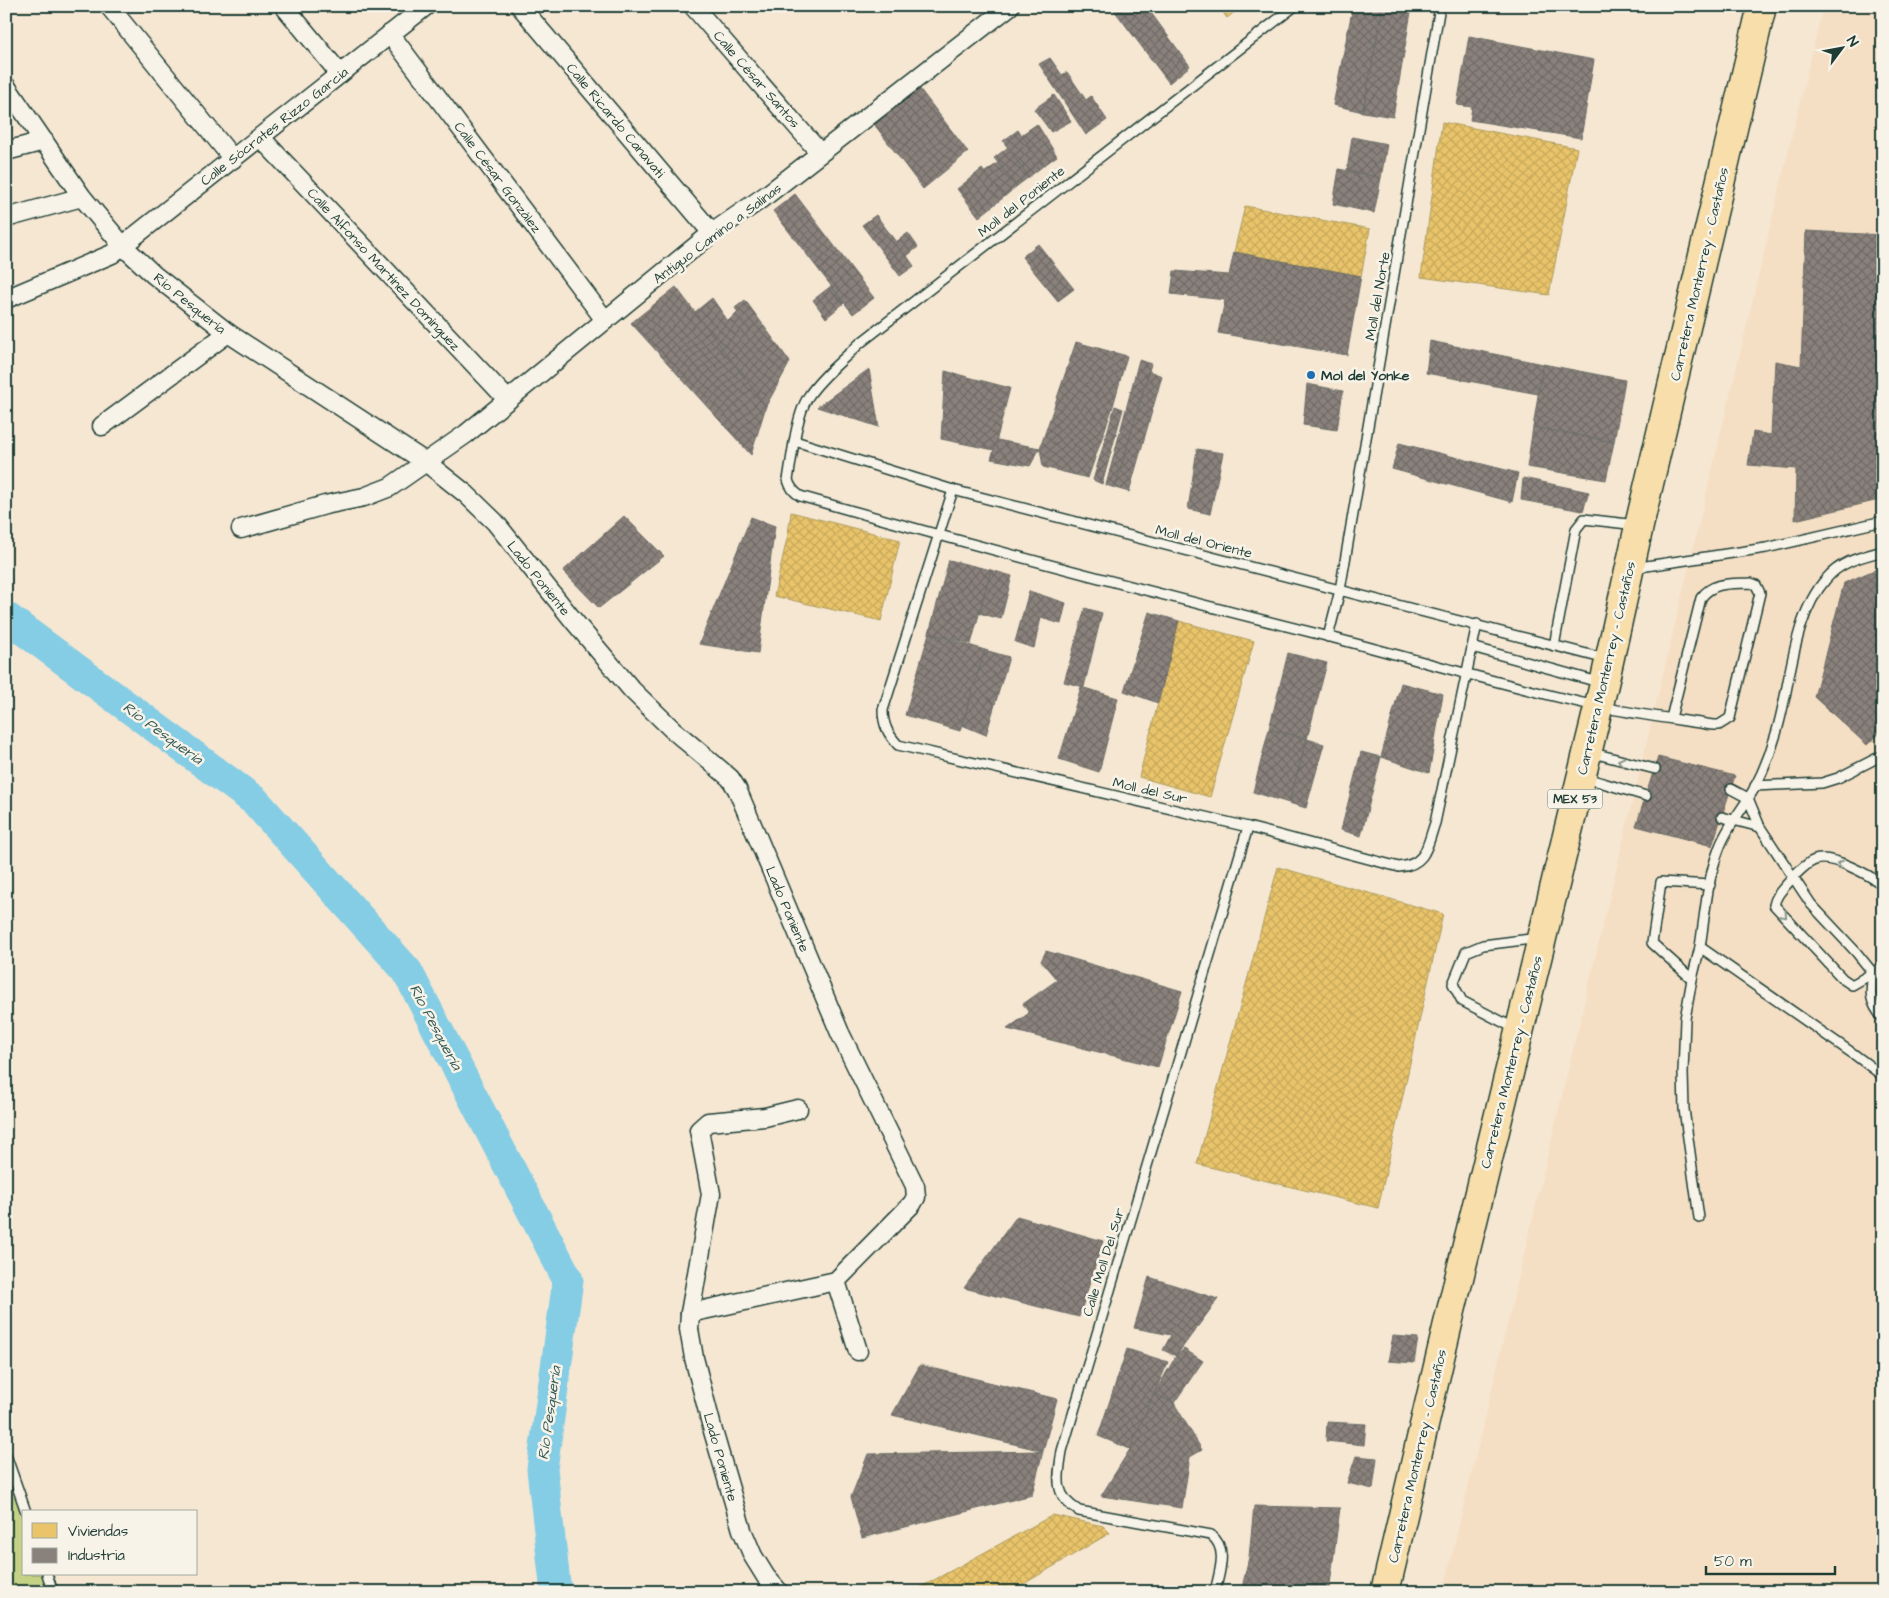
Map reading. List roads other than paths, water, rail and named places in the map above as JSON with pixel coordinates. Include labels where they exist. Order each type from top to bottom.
[{"type":"main road","name":"Carretera Monterrey - Castaños","points":[[1385,1592],[1450,1315],[1604,683],[1639,526],[1762,6]]},
{"type":"street","points":[[109,6],[233,159]]},
{"type":"street","points":[[284,6],[340,74]]},
{"type":"street","name":"Calle Sócrates Rizzo García","points":[[6,299],[112,254],[124,246],[426,6]]},
{"type":"street","name":"Calle Ricardo Canavati","points":[[520,6],[712,233]]},
{"type":"street","name":"Calle César Santos","points":[[693,6],[820,153]]},
{"type":"street","name":"Antiguo Camino a Salinas","points":[[241,529],[325,505],[364,498],[390,488],[427,463],[466,434],[712,233],[768,194],[1010,6]]},
{"type":"street","name":"Calle César González","points":[[390,34],[605,320]]},
{"type":"street","name":"Río Pesquería","points":[[6,86],[82,197],[124,246],[154,275],[228,333],[427,463]]},
{"type":"street","name":"Calle Alfonso Martínez Domínguez","points":[[261,138],[508,400]]},
{"type":"street","points":[[6,151],[44,141]]},
{"type":"street","points":[[6,218],[82,197]]},
{"type":"street","points":[[102,426],[228,333]]},
{"type":"street","name":"Lado Poniente","points":[[427,463],[466,494],[494,522],[632,690],[672,729],[730,778],[737,789],[840,1033],[916,1190],[916,1197],[912,1204],[836,1281]]},
{"type":"street","name":"Lado Poniente","points":[[779,1592],[766,1577],[753,1556],[742,1530],[713,1431],[694,1358],[689,1329],[690,1313],[711,1194],[699,1130],[708,1122],[765,1117],[798,1109]]},
{"type":"street","points":[[690,1313],[836,1281],[858,1351]]},
{"type":"lane","name":"Moll del Poniente","points":[[1295,6],[859,344],[808,398],[795,441],[788,480],[796,493],[938,536],[1466,674],[1604,683]]},
{"type":"lane","name":"Moll del Norte","points":[[1328,637],[1340,590],[1440,6]]},
{"type":"lane","name":"Moll del Oriente","points":[[795,441],[953,490],[1477,624],[1554,646],[1604,683]]},
{"type":"lane","name":"Moll del Sur","points":[[953,490],[883,710],[883,722],[889,735],[898,745],[1248,827],[1399,867],[1409,866],[1418,862],[1424,854],[1435,823],[1477,624]]},
{"type":"lane","points":[[1554,646],[1576,529],[1584,519],[1639,526]]},
{"type":"lane","points":[[1630,568],[1766,548],[1883,520]]},
{"type":"lane","points":[[1699,1218],[1684,1109],[1682,1073],[1685,1019],[1700,947],[1710,884],[1719,850],[1733,820],[1755,786],[1775,737],[1799,634],[1812,600],[1825,579],[1836,568],[1850,560],[1883,551]]},
{"type":"lane","points":[[1472,647],[1604,683],[1672,718],[1719,725],[1730,718],[1760,593],[1756,586],[1751,583],[1719,584],[1706,592],[1701,598],[1672,718]]},
{"type":"lane","points":[[1755,786],[1822,783],[1838,778],[1883,755]]},
{"type":"lane","points":[[1584,764],[1654,769]]},
{"type":"lane","points":[[1584,764],[1646,796]]},
{"type":"lane","points":[[1731,789],[1748,798],[1760,827],[1811,904],[1873,973],[1870,994],[1875,1009],[1883,1018]]},
{"type":"lane","points":[[1722,817],[1760,827]]},
{"type":"lane","name":"Calle Moll Del Sur","points":[[1215,1592],[1222,1552],[1220,1544],[1211,1535],[1079,1511],[1066,1501],[1060,1491],[1058,1481],[1062,1451],[1248,827]]},
{"type":"lane","points":[[1883,885],[1854,868],[1822,860],[1814,860],[1793,877],[1775,898],[1774,905],[1843,979],[1852,985],[1883,966]]},
{"type":"lane","points":[[1692,979],[1652,942],[1662,882],[1710,884]]},
{"type":"lane","points":[[1519,1031],[1462,1001],[1452,984],[1466,952],[1483,945],[1541,938]]},
{"type":"lane","points":[[1700,947],[1883,1076]]},
{"type":"lane","points":[[6,1455],[25,1510]]},
{"type":"lane","points":[[48,1576],[53,1592]]},
{"type":"waterway","name":"Río Pesquería","points":[[6,617],[255,801],[407,971],[568,1280],[542,1469],[556,1592]]},
{"type":"place","name":"Mol del Yonke","points":[[1311,375]]}]
